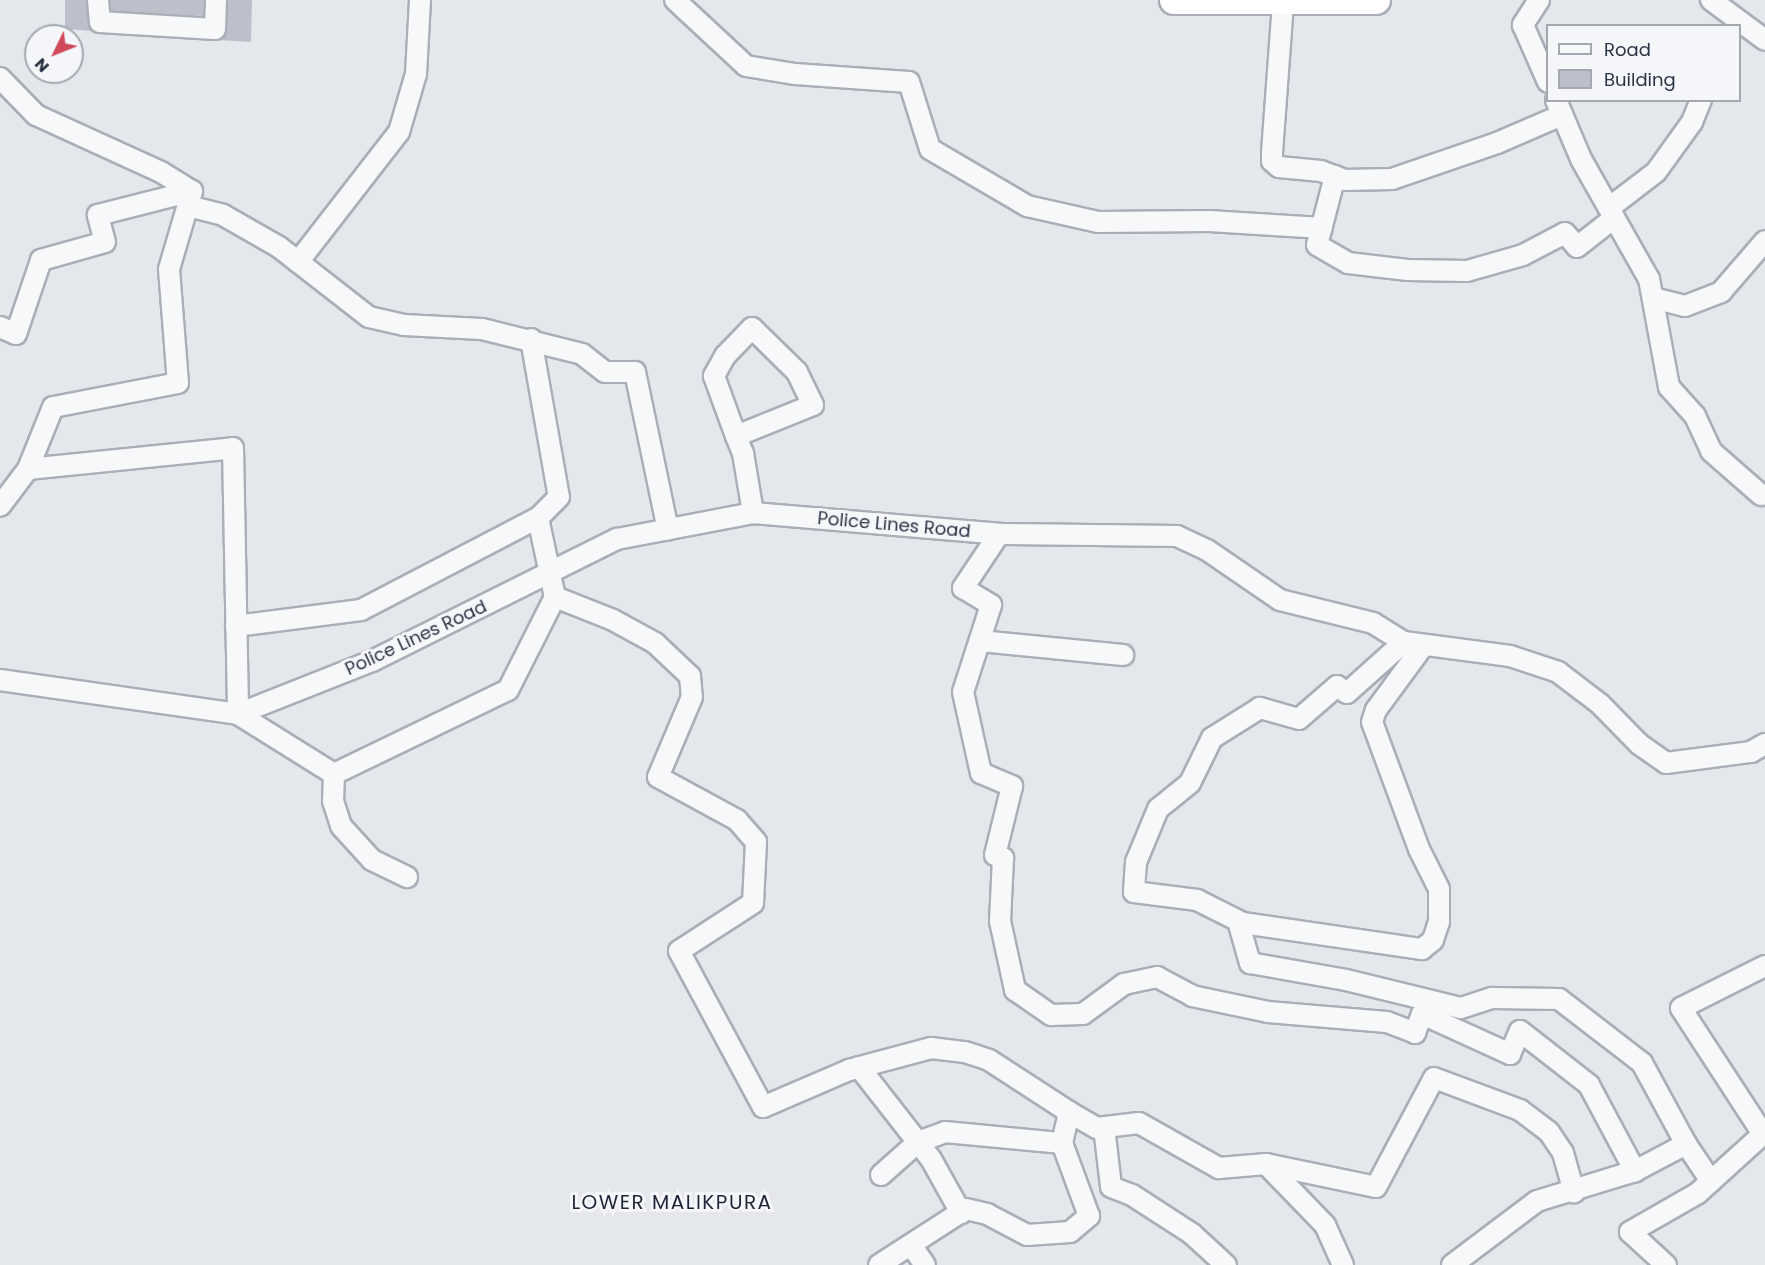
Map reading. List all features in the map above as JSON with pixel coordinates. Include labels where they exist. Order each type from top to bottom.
[{"type":"highway","points":[[1174,0],[1283,3],[1376,0]]},
{"type":"street","points":[[98,0],[100,22],[215,29],[216,0]]},
{"type":"street","points":[[298,262],[399,132],[416,74],[420,0]]},
{"type":"street","points":[[675,0],[746,66],[795,75],[909,82],[930,148],[1027,206],[1098,222],[1209,221],[1322,228]]},
{"type":"street","points":[[1539,0],[1523,25],[1546,77]]},
{"type":"street","points":[[1711,0],[1765,40]]},
{"type":"street","points":[[1283,3],[1272,161],[1279,167],[1335,176],[1344,180],[1392,179],[1497,143],[1559,108],[1612,213],[1649,279],[1669,387],[1695,416],[1711,451],[1761,495]]},
{"type":"street","points":[[0,78],[36,115],[161,172],[190,198],[223,215],[298,262],[369,317],[404,325],[482,329],[531,339],[582,354],[604,372],[635,372],[668,530]]},
{"type":"street","points":[[1335,176],[1317,245],[1348,263],[1408,270],[1467,271],[1522,255],[1565,233],[1577,247],[1656,172],[1692,122],[1700,102]]},
{"type":"street","points":[[0,327],[16,334],[41,260],[105,242],[98,215],[190,198]]},
{"type":"street","points":[[0,506],[28,469],[53,407],[178,383],[169,269],[190,198]]},
{"type":"street","points":[[1653,298],[1685,306],[1720,292],[1765,241]]},
{"type":"street","points":[[736,436],[813,405],[797,372],[752,328],[724,356],[714,376],[736,436],[753,513]]},
{"type":"street","points":[[236,626],[361,610],[538,518],[559,497],[531,339]]},
{"type":"street","points":[[28,469],[233,448],[238,714],[334,774]]},
{"type":"street","name":"Police Lines Road","points":[[0,680],[238,714],[372,661],[617,540],[753,513],[999,534],[1177,536],[1207,550],[1280,600],[1374,623],[1414,644],[1510,656],[1558,672],[1666,763],[1751,752],[1765,744]]},
{"type":"street","points":[[334,774],[508,690],[555,597],[548,575],[538,518]]},
{"type":"street","points":[[999,534],[963,588],[991,605],[963,692],[981,773],[1012,786],[995,855],[1003,858],[1000,921],[1015,990],[1051,1015],[1083,1014],[1124,984],[1157,977],[1192,996],[1268,1012],[1387,1022],[1415,1033],[1422,1014],[1510,1054],[1520,1031],[1589,1085],[1635,1171]]},
{"type":"street","points":[[555,597],[613,620],[655,643],[690,676],[692,697],[658,777],[737,820],[756,842],[753,903],[679,951],[763,1107],[860,1067],[931,1048],[965,1052],[989,1060],[1097,1128],[1139,1123],[1219,1168],[1266,1164],[1377,1187],[1434,1078],[1520,1110],[1549,1132],[1563,1154],[1574,1192]]},
{"type":"street","points":[[980,641],[1123,655]]},
{"type":"street","points":[[1414,644],[1376,710],[1372,722],[1419,849],[1439,889],[1439,922],[1433,940],[1422,948],[1238,921],[1197,900],[1134,892],[1136,862],[1158,809],[1190,783],[1212,738],[1260,708],[1299,719],[1337,687],[1347,693],[1414,644]]},
{"type":"street","points":[[334,774],[333,801],[341,826],[372,860],[407,877]]},
{"type":"street","points":[[1238,921],[1250,963],[1346,980],[1461,1008],[1492,998],[1559,999],[1642,1063],[1686,1144],[1711,1181]]},
{"type":"street","points":[[1666,1265],[1630,1232],[1711,1181],[1763,1134],[1681,1008],[1765,966]]},
{"type":"street","points":[[860,1067],[918,1142],[961,1213]]},
{"type":"street","points":[[879,1265],[966,1209],[987,1214],[1027,1235],[1070,1232],[1089,1216],[1062,1143],[1069,1112]]},
{"type":"street","points":[[1104,1127],[1111,1188],[1132,1195],[1192,1234],[1226,1265]]},
{"type":"street","points":[[881,1175],[918,1142],[945,1132],[1062,1143]]},
{"type":"street","points":[[1452,1265],[1537,1202],[1635,1171],[1686,1144]]},
{"type":"street","points":[[1266,1164],[1325,1225],[1343,1265]]},
{"type":"street","points":[[911,1245],[912,1265]]},
{"type":"street","points":[[911,1245],[925,1265]]},
{"type":"building","points":[[65,0],[86,0],[92,31],[84,30],[84,24],[65,24]]},
{"type":"building","points":[[110,0],[204,0],[203,16],[111,11]]},
{"type":"building","points":[[228,0],[252,0],[251,42],[219,40],[227,30]]},
{"type":"district","name":"LOWER MALIKPURA","points":[[672,1202]]}]
